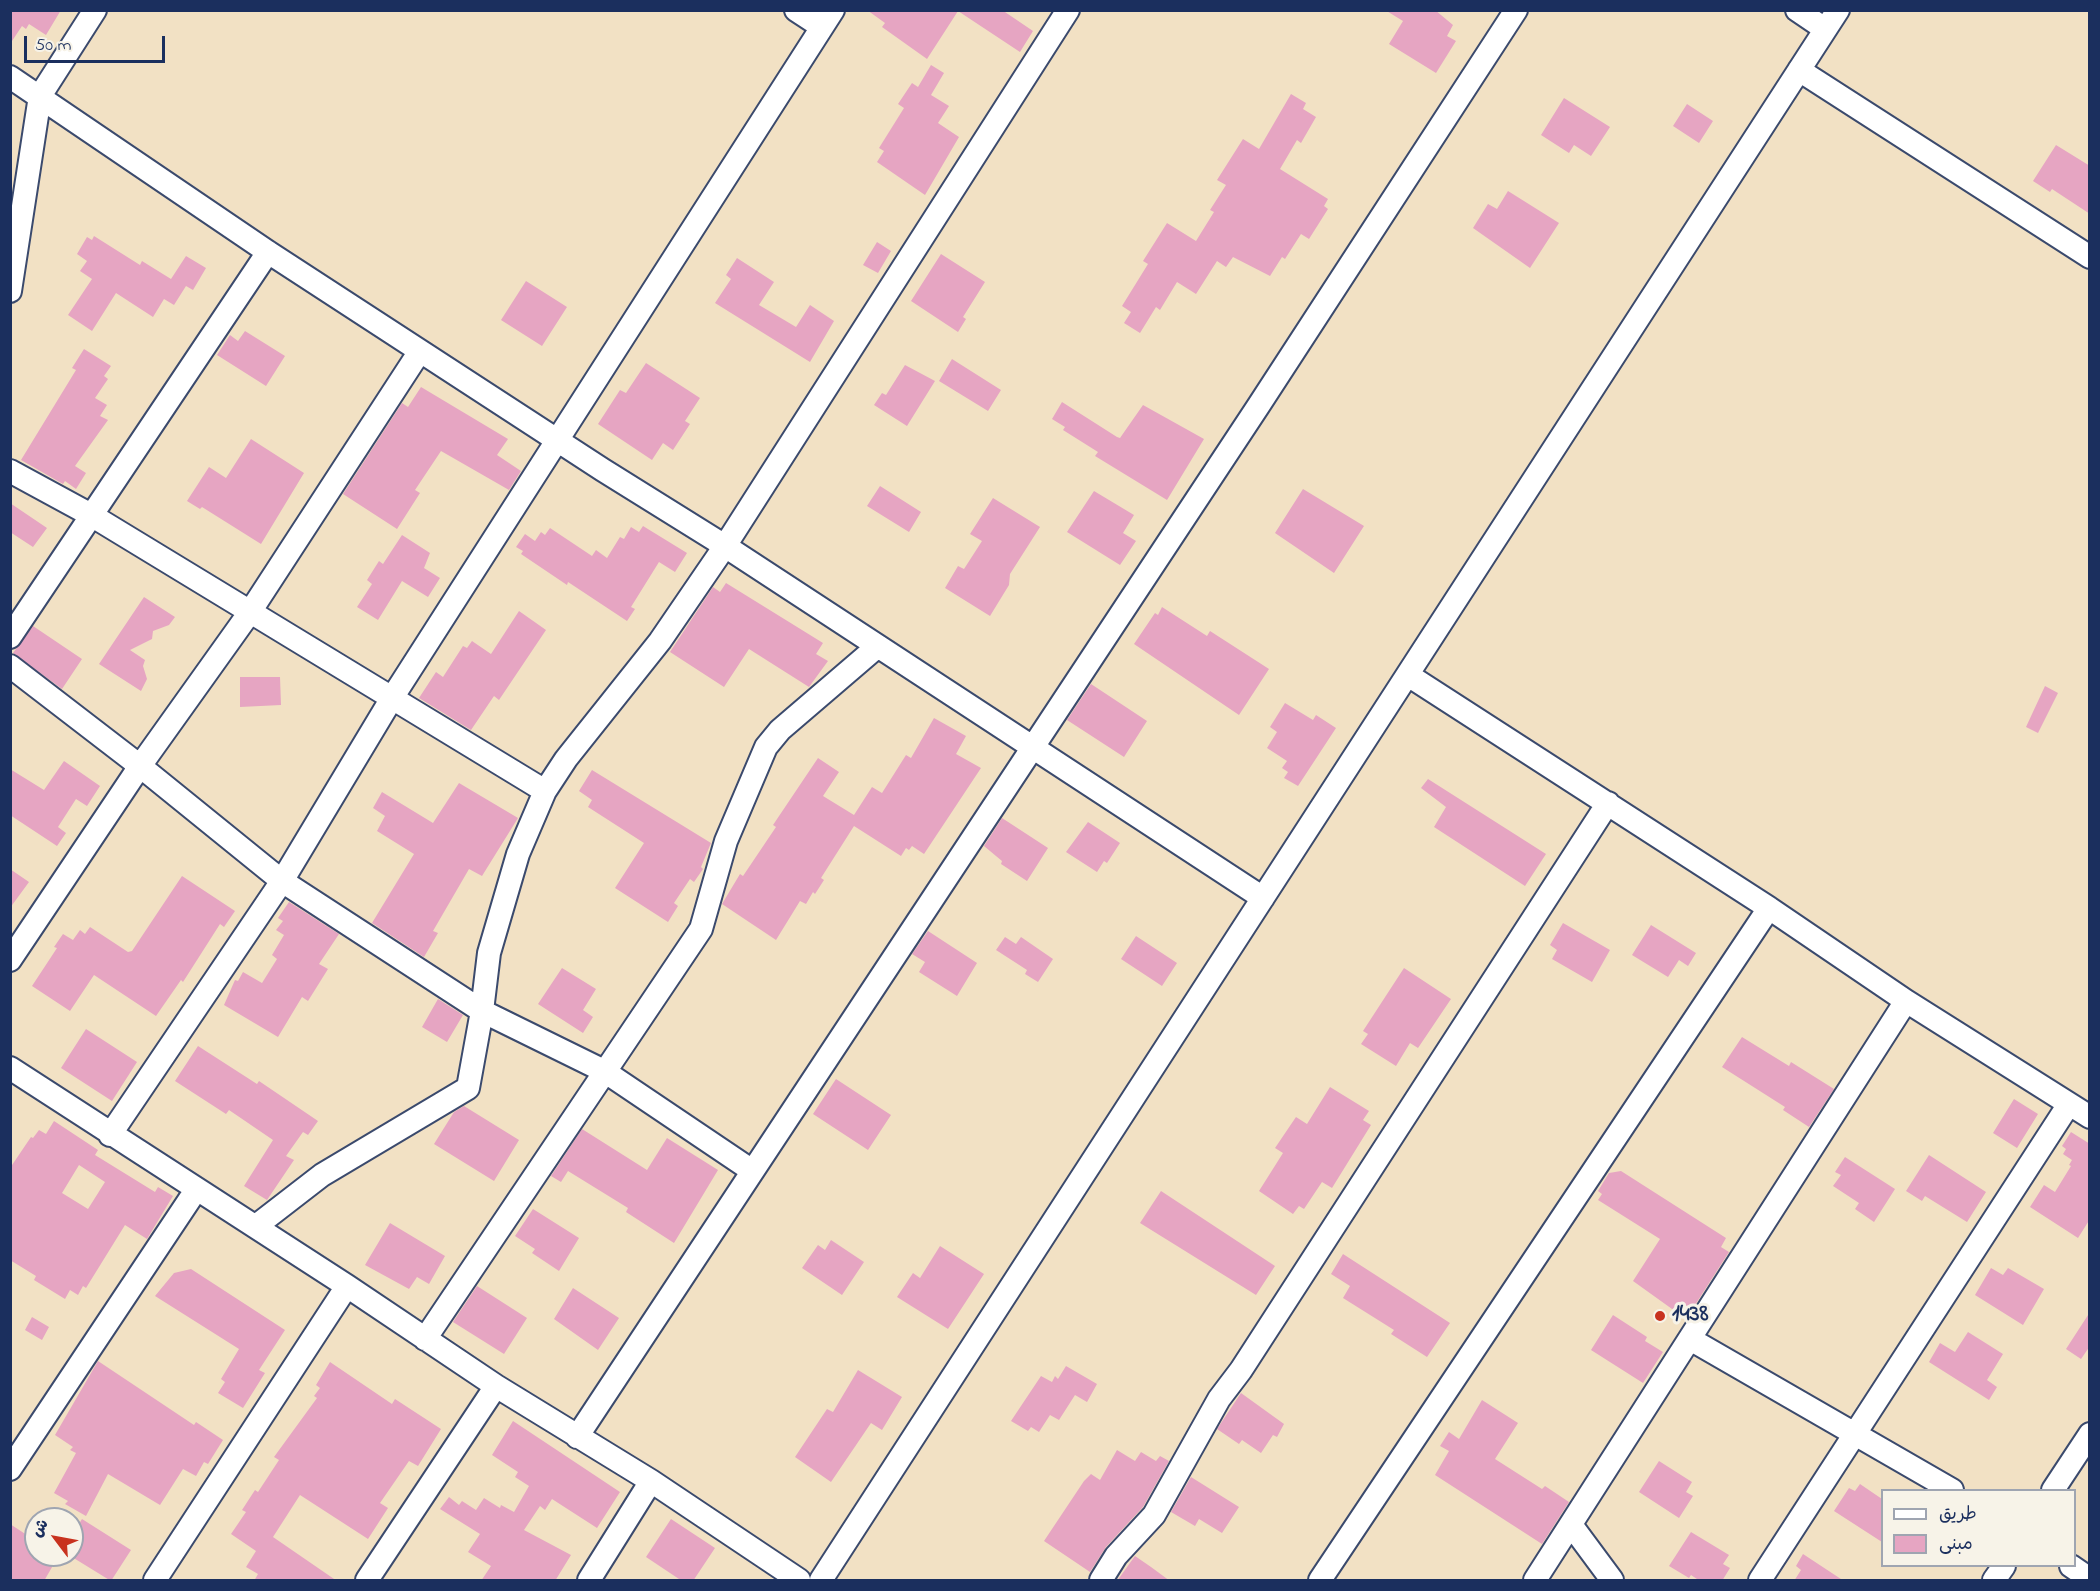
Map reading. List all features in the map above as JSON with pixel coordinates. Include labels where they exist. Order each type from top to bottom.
[{"type":"street","points":[[10,291],[40,96],[95,10]]},
{"type":"street","points":[[111,1135],[282,881],[392,698],[827,19],[796,10]]},
{"type":"street","points":[[256,1226],[322,1175],[468,1088],[482,1011],[489,953],[508,883],[545,791],[566,759],[660,640],[725,546],[1068,10]]},
{"type":"street","points":[[577,1437],[1516,10]]},
{"type":"street","points":[[821,1581],[1832,20],[1797,10]]},
{"type":"street","points":[[1799,70],[2090,257]]},
{"type":"street","points":[[10,77],[268,252],[725,546],[1263,898]]},
{"type":"street","points":[[10,637],[268,252]]},
{"type":"street","points":[[10,960],[140,766],[250,612],[420,351]]},
{"type":"street","points":[[10,471],[91,515],[545,791]]},
{"type":"street","points":[[425,1339],[701,929],[726,841],[766,747],[780,730],[878,646]]},
{"type":"street","points":[[10,666],[140,766],[282,881],[482,1011],[604,1071],[751,1170]]},
{"type":"street","points":[[1408,675],[1769,908],[1906,1001],[2090,1117]]},
{"type":"street","points":[[1101,1581],[1116,1556],[1154,1515],[1219,1399],[1241,1370],[1608,803]]},
{"type":"street","points":[[1320,1581],[1769,908]]},
{"type":"street","points":[[1535,1581],[1906,1001]]},
{"type":"street","points":[[10,1068],[196,1190],[256,1226],[496,1386],[651,1482],[799,1581]]},
{"type":"street","points":[[1760,1581],[2069,1104]]},
{"type":"street","points":[[10,1469],[196,1190]]},
{"type":"street","points":[[155,1581],[347,1286]]},
{"type":"street","points":[[1690,1339],[1949,1489]]},
{"type":"street","points":[[367,1581],[496,1386]]},
{"type":"street","points":[[2054,1489],[2090,1434]]},
{"type":"street","points":[[589,1581],[651,1482]]},
{"type":"street","points":[[1572,1526],[1612,1581]]},
{"type":"street","points":[[1994,1581],[2003,1567]]},
{"type":"street","points":[[2072,1567],[2090,1579]]},
{"type":"building","points":[[10,10],[61,10],[46,35],[29,24],[26,29],[22,26],[10,44]]},
{"type":"building","points":[[867,10],[1002,10],[1033,31],[1020,52],[958,11],[927,59],[882,27],[885,23]]},
{"type":"building","points":[[1385,10],[1435,10],[1453,25],[1447,36],[1456,41],[1436,73],[1389,44],[1403,21]]},
{"type":"building","points":[[931,65],[944,73],[931,95],[949,106],[938,123],[959,137],[925,195],[877,162],[884,151],[879,148],[904,108],[898,104],[912,83],[918,87]]},
{"type":"building","points":[[1291,94],[1306,103],[1303,109],[1316,117],[1301,143],[1297,140],[1280,169],[1328,199],[1324,206],[1328,209],[1309,239],[1301,234],[1285,259],[1282,257],[1270,276],[1233,257],[1226,267],[1217,261],[1196,294],[1177,282],[1160,310],[1156,307],[1140,333],[1124,323],[1131,312],[1122,306],[1148,264],[1143,261],[1167,223],[1196,241],[1214,212],[1210,210],[1226,185],[1217,180],[1243,139],[1259,149]]},
{"type":"building","points":[[1564,98],[1610,127],[1591,156],[1574,145],[1569,153],[1541,135]]},
{"type":"building","points":[[1687,104],[1713,121],[1699,143],[1673,126]]},
{"type":"building","points":[[2056,145],[2090,166],[2090,214],[2052,189],[2050,192],[2033,181]]},
{"type":"building","points":[[1508,191],[1559,223],[1530,268],[1473,228],[1488,204],[1497,209]]},
{"type":"building","points":[[94,236],[140,265],[142,261],[171,279],[186,256],[206,268],[193,290],[186,286],[174,305],[164,299],[153,317],[116,293],[92,331],[68,315],[92,279],[80,271],[87,261],[77,254],[87,237],[92,240]]},
{"type":"building","points":[[877,242],[891,251],[878,273],[863,265]]},
{"type":"building","points":[[941,254],[985,282],[963,317],[966,319],[958,332],[911,301]]},
{"type":"building","points":[[737,258],[774,282],[759,305],[796,327],[810,305],[834,321],[810,362],[715,303],[731,279],[726,275]]},
{"type":"building","points":[[526,281],[567,307],[542,346],[501,320]]},
{"type":"building","points":[[245,331],[285,356],[266,386],[217,355],[230,335],[238,341]]},
{"type":"building","points":[[84,349],[111,366],[104,376],[108,379],[95,398],[107,405],[100,416],[108,420],[75,466],[86,473],[76,489],[65,481],[63,484],[21,460],[76,370],[72,368]]},
{"type":"building","points":[[952,359],[1001,390],[988,411],[939,381]]},
{"type":"building","points":[[646,363],[700,398],[685,421],[690,424],[673,450],[663,443],[652,460],[598,424],[620,390],[626,393]]},
{"type":"building","points":[[905,365],[935,381],[907,426],[874,405],[882,393],[886,395]]},
{"type":"building","points":[[421,387],[508,439],[497,455],[521,471],[509,490],[441,451],[415,490],[420,493],[397,529],[343,494],[402,403],[408,407]]},
{"type":"building","points":[[1062,402],[1120,438],[1143,405],[1204,439],[1167,500],[1095,456],[1098,452],[1063,430],[1065,427],[1052,419]]},
{"type":"building","points":[[251,439],[304,473],[261,544],[202,507],[200,509],[187,501],[209,467],[226,478]]},
{"type":"building","points":[[880,486],[921,512],[909,532],[867,506]]},
{"type":"building","points":[[1303,489],[1364,526],[1334,573],[1275,533]]},
{"type":"building","points":[[1094,491],[1134,515],[1123,533],[1136,541],[1120,565],[1067,532]]},
{"type":"building","points":[[993,498],[1040,527],[1010,574],[1009,585],[990,616],[945,588],[958,566],[964,569],[982,541],[970,534]]},
{"type":"building","points":[[10,503],[47,528],[33,547],[10,532]]},
{"type":"building","points":[[643,526],[687,553],[675,572],[659,562],[631,607],[635,609],[627,621],[568,582],[567,585],[521,554],[523,551],[516,547],[525,534],[535,541],[541,532],[545,535],[550,528],[592,556],[596,550],[607,558],[620,537],[624,539],[631,527],[639,532]]},
{"type":"building","points":[[402,535],[430,553],[424,568],[440,578],[428,597],[402,581],[378,620],[357,607],[372,584],[367,580],[379,561],[383,564]]},
{"type":"building","points":[[726,583],[823,643],[816,654],[828,661],[809,687],[749,649],[724,687],[670,652],[713,587],[720,592]]},
{"type":"building","points":[[144,597],[175,617],[169,625],[153,631],[152,639],[130,650],[145,660],[143,666],[147,679],[141,691],[99,664]]},
{"type":"building","points":[[1162,607],[1207,636],[1210,631],[1269,669],[1239,715],[1134,644],[1155,613],[1158,615]]},
{"type":"building","points":[[519,611],[546,630],[499,700],[494,696],[471,730],[419,698],[436,672],[443,677],[463,646],[467,648],[472,641],[491,654]]},
{"type":"building","points":[[33,626],[82,659],[62,689],[13,653]]},
{"type":"building","points":[[240,677],[280,677],[281,705],[240,707]]},
{"type":"building","points":[[1091,684],[1147,721],[1124,757],[1067,720]]},
{"type":"building","points":[[2045,686],[2058,693],[2038,733],[2026,727]]},
{"type":"building","points":[[1285,703],[1313,720],[1316,715],[1336,728],[1298,786],[1284,778],[1288,772],[1282,768],[1287,761],[1267,748],[1277,732],[1270,727]]},
{"type":"building","points":[[934,718],[966,736],[956,754],[981,768],[924,854],[912,846],[909,850],[906,848],[901,856],[854,826],[821,878],[824,880],[815,894],[813,892],[806,904],[800,901],[776,940],[722,904],[740,874],[743,876],[776,827],[773,825],[818,758],[839,772],[823,796],[854,815],[872,787],[882,793],[906,755],[911,758]]},
{"type":"building","points":[[64,761],[100,786],[87,806],[76,799],[58,827],[66,833],[57,846],[10,815],[10,769],[44,790]]},
{"type":"building","points":[[592,770],[711,843],[701,867],[703,869],[694,882],[690,879],[674,903],[678,906],[668,922],[615,888],[644,843],[588,807],[592,800],[579,791]]},
{"type":"building","points":[[1428,779],[1546,854],[1525,886],[1434,827],[1446,807],[1421,788]]},
{"type":"building","points":[[459,783],[518,818],[482,876],[469,869],[433,931],[438,933],[424,957],[372,923],[414,854],[377,831],[385,816],[373,808],[382,792],[433,823]]},
{"type":"building","points":[[1002,818],[1048,848],[1027,881],[1001,864],[1002,861],[984,846]]},
{"type":"building","points":[[1088,822],[1120,843],[1107,863],[1104,861],[1097,872],[1066,852]]},
{"type":"building","points":[[10,869],[29,882],[10,908]]},
{"type":"building","points":[[182,876],[235,911],[224,927],[220,924],[183,982],[181,980],[156,1016],[94,975],[70,1011],[32,986],[57,948],[54,947],[63,934],[73,940],[80,930],[85,934],[90,927],[128,952],[132,951]]},
{"type":"building","points":[[289,902],[339,934],[319,964],[328,969],[308,1001],[302,997],[278,1037],[224,1005],[235,980],[238,981],[243,972],[262,983],[277,959],[272,955],[284,935],[276,930],[283,921],[278,918]]},
{"type":"building","points":[[1563,923],[1610,950],[1592,982],[1552,959],[1557,950],[1550,945]]},
{"type":"building","points":[[1651,925],[1696,953],[1688,966],[1679,960],[1668,977],[1632,955]]},
{"type":"building","points":[[928,931],[977,963],[957,996],[919,972],[925,962],[912,954]]},
{"type":"building","points":[[1136,936],[1177,963],[1162,986],[1121,959]]},
{"type":"building","points":[[1005,937],[1016,944],[1021,937],[1053,959],[1038,982],[1025,974],[1027,970],[996,950]]},
{"type":"building","points":[[562,968],[596,989],[583,1010],[593,1017],[583,1033],[538,1004]]},
{"type":"building","points":[[1404,968],[1451,999],[1418,1048],[1410,1043],[1396,1066],[1361,1044],[1368,1034],[1363,1031]]},
{"type":"building","points":[[438,999],[463,1015],[447,1042],[422,1027]]},
{"type":"building","points":[[86,1029],[137,1062],[112,1101],[61,1068]]},
{"type":"building","points":[[1742,1037],[1789,1066],[1791,1062],[1834,1089],[1809,1127],[1783,1110],[1785,1107],[1722,1067]]},
{"type":"building","points":[[198,1046],[257,1084],[259,1081],[318,1121],[308,1135],[303,1132],[286,1156],[294,1160],[267,1200],[244,1186],[273,1140],[229,1110],[226,1114],[175,1081]]},
{"type":"building","points":[[836,1079],[891,1115],[868,1150],[813,1114]]},
{"type":"building","points":[[1330,1087],[1369,1111],[1363,1120],[1371,1125],[1332,1188],[1322,1182],[1304,1209],[1299,1206],[1293,1214],[1259,1191],[1283,1153],[1275,1148],[1296,1117],[1307,1124]]},
{"type":"building","points":[[2014,1099],[2038,1114],[2017,1148],[1993,1133]]},
{"type":"building","points":[[464,1106],[519,1140],[494,1181],[434,1144],[454,1112]]},
{"type":"building","points":[[54,1121],[98,1150],[95,1155],[155,1192],[158,1187],[173,1196],[147,1239],[125,1225],[86,1288],[83,1286],[78,1295],[70,1290],[65,1299],[34,1280],[36,1276],[10,1260],[10,1168],[31,1137],[33,1138],[39,1130],[46,1134]],"holes":[[[79,1165],[105,1182],[88,1209],[62,1193]]]},
{"type":"building","points":[[582,1129],[647,1170],[667,1138],[718,1170],[674,1243],[626,1212],[628,1208],[568,1171],[561,1182],[551,1176]]},
{"type":"building","points":[[2071,1132],[2090,1144],[2090,1219],[2078,1238],[2030,1207],[2044,1185],[2055,1192],[2071,1166],[2069,1165],[2072,1160],[2063,1154],[2066,1149],[2062,1146]]},
{"type":"building","points":[[1929,1155],[1986,1192],[1967,1222],[1925,1196],[1922,1201],[1906,1191]]},
{"type":"building","points":[[1845,1157],[1895,1189],[1874,1222],[1855,1209],[1859,1203],[1833,1186],[1841,1175],[1835,1172]]},
{"type":"building","points":[[1621,1171],[1726,1238],[1721,1247],[1729,1252],[1686,1319],[1633,1281],[1660,1239],[1598,1200],[1602,1194],[1598,1191],[1609,1173]]},
{"type":"building","points":[[1161,1191],[1275,1266],[1256,1295],[1140,1223]]},
{"type":"building","points":[[533,1209],[579,1238],[559,1271],[532,1253],[535,1249],[515,1236]]},
{"type":"building","points":[[390,1223],[445,1256],[429,1284],[417,1277],[409,1289],[365,1265]]},
{"type":"building","points":[[831,1240],[864,1262],[842,1295],[802,1268],[818,1245],[825,1250]]},
{"type":"building","points":[[940,1246],[984,1274],[948,1329],[897,1297],[913,1273],[920,1278]]},
{"type":"building","points":[[1343,1254],[1450,1323],[1427,1357],[1391,1334],[1394,1330],[1343,1298],[1350,1286],[1331,1274]]},
{"type":"building","points":[[1991,1268],[2003,1275],[2008,1268],[2044,1289],[2023,1325],[1975,1295]]},
{"type":"building","points":[[191,1269],[285,1330],[259,1370],[265,1373],[243,1408],[218,1393],[225,1382],[221,1379],[239,1349],[155,1296],[174,1273]]},
{"type":"building","points":[[477,1286],[527,1318],[504,1354],[453,1322]]},
{"type":"building","points":[[573,1288],[619,1318],[598,1350],[554,1319]]},
{"type":"building","points":[[2090,1312],[2090,1346],[2081,1359],[2066,1349]]},
{"type":"building","points":[[1613,1315],[1647,1337],[1645,1341],[1663,1352],[1643,1383],[1591,1350]]},
{"type":"building","points":[[32,1317],[49,1327],[42,1340],[25,1330]]},
{"type":"building","points":[[1968,1332],[2003,1354],[1987,1380],[1997,1387],[1989,1400],[1929,1362],[1940,1343],[1955,1352]]},
{"type":"building","points":[[98,1361],[194,1425],[196,1422],[223,1440],[208,1464],[204,1462],[196,1476],[183,1469],[160,1505],[108,1474],[86,1516],[84,1507],[70,1507],[65,1504],[68,1501],[54,1493],[76,1453],[70,1450],[73,1447],[55,1435]]},
{"type":"building","points":[[330,1362],[392,1404],[395,1399],[441,1429],[418,1466],[409,1461],[380,1503],[388,1508],[368,1539],[300,1495],[273,1537],[337,1581],[254,1581],[258,1574],[246,1567],[256,1551],[231,1534],[246,1512],[242,1510],[255,1490],[258,1492],[279,1460],[274,1457],[317,1398],[314,1396],[320,1388],[316,1385]]},
{"type":"building","points":[[1066,1366],[1097,1384],[1087,1402],[1075,1395],[1059,1420],[1050,1415],[1039,1432],[1031,1427],[1028,1431],[1011,1421],[1041,1376],[1052,1382],[1055,1376],[1058,1379]]},
{"type":"building","points":[[858,1370],[902,1397],[882,1430],[871,1423],[831,1482],[795,1457],[827,1409],[833,1412]]},
{"type":"building","points":[[1241,1393],[1284,1424],[1277,1437],[1273,1435],[1261,1453],[1242,1440],[1239,1444],[1217,1429]]},
{"type":"building","points":[[1482,1400],[1518,1423],[1495,1459],[1542,1489],[1545,1486],[1569,1502],[1542,1544],[1435,1475],[1449,1451],[1440,1446],[1449,1432],[1459,1439]]},
{"type":"building","points":[[513,1421],[620,1492],[597,1528],[552,1499],[545,1510],[540,1506],[524,1530],[571,1555],[555,1581],[481,1581],[491,1566],[468,1552],[480,1534],[440,1509],[449,1497],[459,1505],[462,1501],[476,1510],[484,1498],[500,1508],[501,1505],[514,1512],[529,1486],[515,1477],[518,1472],[492,1455]]},
{"type":"building","points":[[1117,1450],[1135,1461],[1141,1452],[1156,1461],[1160,1456],[1169,1461],[1143,1507],[1106,1547],[1090,1572],[1044,1541],[1084,1481],[1091,1474],[1100,1480]]},
{"type":"building","points":[[1659,1461],[1692,1482],[1686,1492],[1693,1496],[1679,1518],[1639,1492]]},
{"type":"building","points":[[1191,1477],[1239,1507],[1222,1533],[1199,1519],[1195,1526],[1171,1512]]},
{"type":"building","points":[[1860,1484],[1881,1498],[1881,1541],[1834,1511],[1849,1488],[1855,1491]]},
{"type":"building","points":[[671,1519],[715,1548],[693,1581],[682,1581],[646,1557]]},
{"type":"building","points":[[84,1520],[131,1550],[111,1581],[84,1564]]},
{"type":"building","points":[[10,1524],[24,1533],[24,1567],[52,1567],[44,1581],[10,1581]]},
{"type":"building","points":[[1691,1532],[1729,1555],[1723,1564],[1730,1568],[1722,1581],[1700,1581],[1691,1575],[1689,1578],[1669,1566]]},
{"type":"building","points":[[1803,1554],[1844,1581],[1794,1581],[1801,1570],[1796,1566]]},
{"type":"building","points":[[1135,1556],[1151,1567],[1170,1581],[1117,1581]]},
{"type":"place","name":"1438","points":[[1660,1316]]}]
